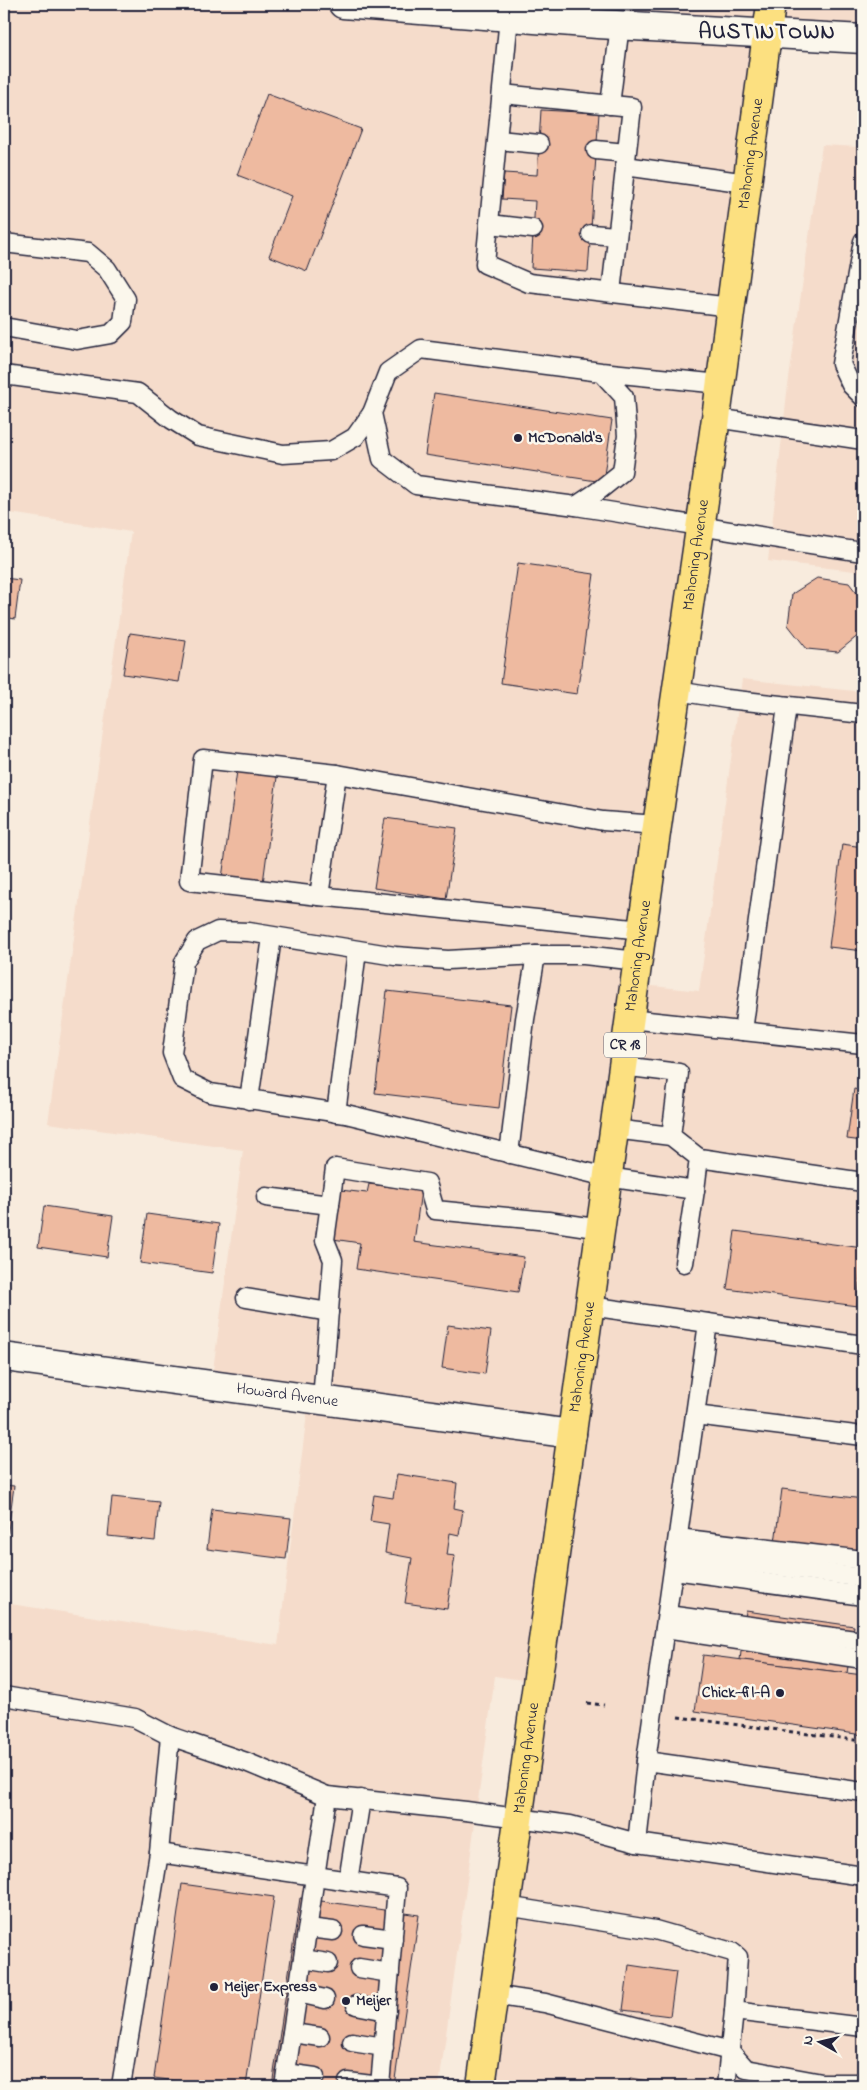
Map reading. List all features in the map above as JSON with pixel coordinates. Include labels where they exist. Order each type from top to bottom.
[{"type":"main road","name":"Mahoning Avenue","points":[[481,2086],[601,1229],[622,1066],[716,418],[770,4]]},
{"type":"street","points":[[359,4],[620,26],[863,39]]},
{"type":"street","name":"Howard Avenue","points":[[4,1357],[572,1434]]},
{"type":"lane","points":[[509,17],[485,264],[528,283],[731,307]]},
{"type":"lane","points":[[610,105],[620,26]]},
{"type":"lane","points":[[502,94],[632,107],[610,292]]},
{"type":"lane","points":[[498,140],[539,144]]},
{"type":"lane","points":[[596,150],[626,159],[747,183]]},
{"type":"lane","points":[[490,224],[533,229]]},
{"type":"lane","points":[[590,234],[617,236]]},
{"type":"lane","points":[[863,241],[841,364],[851,386],[863,397]]},
{"type":"lane","points":[[4,243],[88,253],[107,269],[126,299],[123,322],[111,334],[77,340],[4,327]]},
{"type":"lane","points":[[4,375],[138,393],[171,419],[198,436],[283,454],[331,450],[355,438],[372,413],[388,372],[421,349],[601,372],[720,384]]},
{"type":"lane","points":[[576,506],[598,492],[622,472],[627,436],[624,397],[601,372]]},
{"type":"lane","points":[[372,413],[382,459],[416,485],[576,506],[701,525],[752,536],[863,552]]},
{"type":"lane","points":[[716,418],[863,440]]},
{"type":"lane","points":[[677,691],[863,714]]},
{"type":"lane","points":[[743,1031],[787,706]]},
{"type":"lane","points":[[642,930],[189,881],[203,759],[337,774],[603,821],[657,826]]},
{"type":"lane","points":[[319,896],[337,774]]},
{"type":"lane","points":[[638,961],[584,955],[536,955],[448,960],[357,951],[249,932],[218,931],[197,941],[184,962],[172,1053],[182,1079],[210,1093],[336,1113],[397,1125],[608,1177],[695,1190]]},
{"type":"lane","points":[[249,1100],[272,937]]},
{"type":"lane","points":[[336,1113],[357,951]]},
{"type":"lane","points":[[509,1154],[525,1019],[536,955]]},
{"type":"lane","points":[[629,1019],[863,1044]]},
{"type":"lane","points":[[622,1066],[679,1073],[671,1136]]},
{"type":"lane","points":[[614,1129],[671,1136],[699,1158],[863,1182]]},
{"type":"lane","points":[[684,1263],[699,1158]]},
{"type":"lane","points":[[322,1400],[334,1260],[325,1240],[336,1168],[428,1183],[435,1210],[548,1221],[601,1229]]},
{"type":"lane","points":[[266,1197],[330,1205]]},
{"type":"lane","points":[[246,1298],[329,1312]]},
{"type":"lane","points":[[590,1306],[863,1345]]},
{"type":"lane","points":[[637,1843],[646,1761],[708,1323]]},
{"type":"lane","points":[[695,1415],[863,1436]]},
{"type":"lane","points":[[676,1554],[863,1560]]},
{"type":"lane","points":[[676,1554],[863,1578]]},
{"type":"lane","points":[[676,1554],[863,1596]]},
{"type":"lane","points":[[666,1622],[863,1641]]},
{"type":"lane","points":[[666,1622],[863,1659]]},
{"type":"lane","points":[[4,1696],[135,1718],[170,1736],[246,1762],[327,1796],[466,1811],[570,1825],[637,1843],[863,1876]]},
{"type":"lane","points":[[121,2086],[159,1853],[170,1736]]},
{"type":"lane","points":[[646,1761],[863,1792]]},
{"type":"lane","points":[[315,2077],[285,2080],[327,1796]]},
{"type":"lane","points":[[348,1881],[361,1799]]},
{"type":"lane","points":[[159,1853],[397,1888],[380,2086],[348,2082]]},
{"type":"lane","points":[[506,1906],[655,1930],[732,1952],[738,1957],[726,2086]]},
{"type":"lane","points":[[308,1928],[333,1931]]},
{"type":"lane","points":[[363,1935],[393,1939]]},
{"type":"lane","points":[[303,1959],[328,1963]]},
{"type":"lane","points":[[359,1968],[390,1973]]},
{"type":"lane","points":[[298,1993],[325,1998]]},
{"type":"lane","points":[[494,1995],[545,2003],[730,2051],[746,2070],[822,2083],[863,2082]]},
{"type":"lane","points":[[356,2005],[387,2011]]},
{"type":"lane","points":[[734,2011],[863,2026]]},
{"type":"lane","points":[[292,2033],[320,2037]]},
{"type":"lane","points":[[352,2042],[384,2047]]},
{"type":"path","points":[[587,1703],[604,1705]]},
{"type":"path","points":[[672,1716],[863,1741]]},
{"type":"shaded area","points":[[4,4],[863,4],[863,39],[767,34],[634,984],[699,991],[742,679],[863,692],[863,2086],[481,2086],[537,1682],[495,1676],[439,2086],[4,2086],[4,1603],[278,1645],[309,1398],[211,1385],[243,1150],[48,1123],[131,532],[4,512]]},
{"type":"shaded area","points":[[863,119],[863,572],[768,561],[787,393],[822,145],[858,147]]},
{"type":"building","points":[[267,94],[361,129],[307,271],[269,256],[292,196],[237,175]]},
{"type":"building","points":[[541,110],[599,113],[588,272],[531,268],[535,201],[502,199],[504,173],[537,175]]},
{"type":"building","name":"McDonald's","points":[[434,393],[612,420],[603,482],[425,455]]},
{"type":"building","points":[[518,563],[594,574],[577,694],[501,683]]},
{"type":"building","points":[[4,578],[20,580],[15,619],[4,617]]},
{"type":"building","points":[[817,578],[849,583],[863,601],[860,634],[838,652],[807,649],[788,625],[792,594]]},
{"type":"building","points":[[130,633],[186,641],[179,682],[123,674]]},
{"type":"building","points":[[4,657],[9,658],[4,703]]},
{"type":"building","points":[[237,771],[277,777],[263,883],[222,878]]},
{"type":"building","points":[[385,818],[457,828],[446,899],[374,888]]},
{"type":"building","points":[[842,844],[863,847],[863,951],[829,947]]},
{"type":"building","points":[[387,991],[511,1005],[499,1108],[375,1093]]},
{"type":"building","points":[[854,1089],[863,1091],[863,1141],[847,1139]]},
{"type":"building","points":[[369,1184],[421,1191],[414,1242],[524,1257],[518,1292],[356,1269],[360,1243],[333,1239],[340,1190],[367,1193]]},
{"type":"building","points":[[44,1206],[113,1216],[107,1257],[38,1247]]},
{"type":"building","points":[[147,1214],[219,1224],[212,1273],[140,1263]]},
{"type":"building","points":[[735,1231],[863,1248],[857,1306],[727,1289]]},
{"type":"building","points":[[448,1325],[491,1331],[485,1374],[442,1368]]},
{"type":"building","points":[[397,1474],[457,1483],[454,1508],[463,1510],[459,1535],[450,1533],[447,1555],[455,1556],[447,1609],[405,1603],[412,1558],[385,1553],[389,1524],[370,1521],[374,1495],[393,1498]]},
{"type":"building","points":[[4,1485],[14,1486],[7,1538],[4,1538]]},
{"type":"building","points":[[782,1489],[863,1499],[863,1554],[775,1543]]},
{"type":"building","points":[[112,1497],[159,1502],[155,1541],[108,1536]]},
{"type":"building","points":[[212,1509],[291,1518],[286,1559],[207,1549]]},
{"type":"building","points":[[746,1611],[854,1626],[847,1673],[740,1660]]},
{"type":"building","name":"Chick-fil-A","points":[[703,1655],[863,1675],[863,1735],[695,1711]]},
{"type":"building","name":"Meijer Express","points":[[182,1884],[274,1897],[246,2086],[214,2086],[154,2078]]},
{"type":"building","name":"Meijer","points":[[300,1898],[419,1915],[394,2086],[272,2086]]},
{"type":"building","points":[[629,1965],[676,1972],[670,2016],[623,2010]]},
{"type":"building","points":[[630,2078],[660,2083],[660,2086],[628,2086]]},
{"type":"place","name":"McDonald's","points":[[518,438]]},
{"type":"place","name":"Chick-fil-A","points":[[780,1693]]},
{"type":"place","name":"Meijer Express","points":[[214,1987]]},
{"type":"place","name":"Meijer","points":[[346,2001]]},
{"type":"district","name":"AUSTINTOWN","points":[[767,33]]}]
